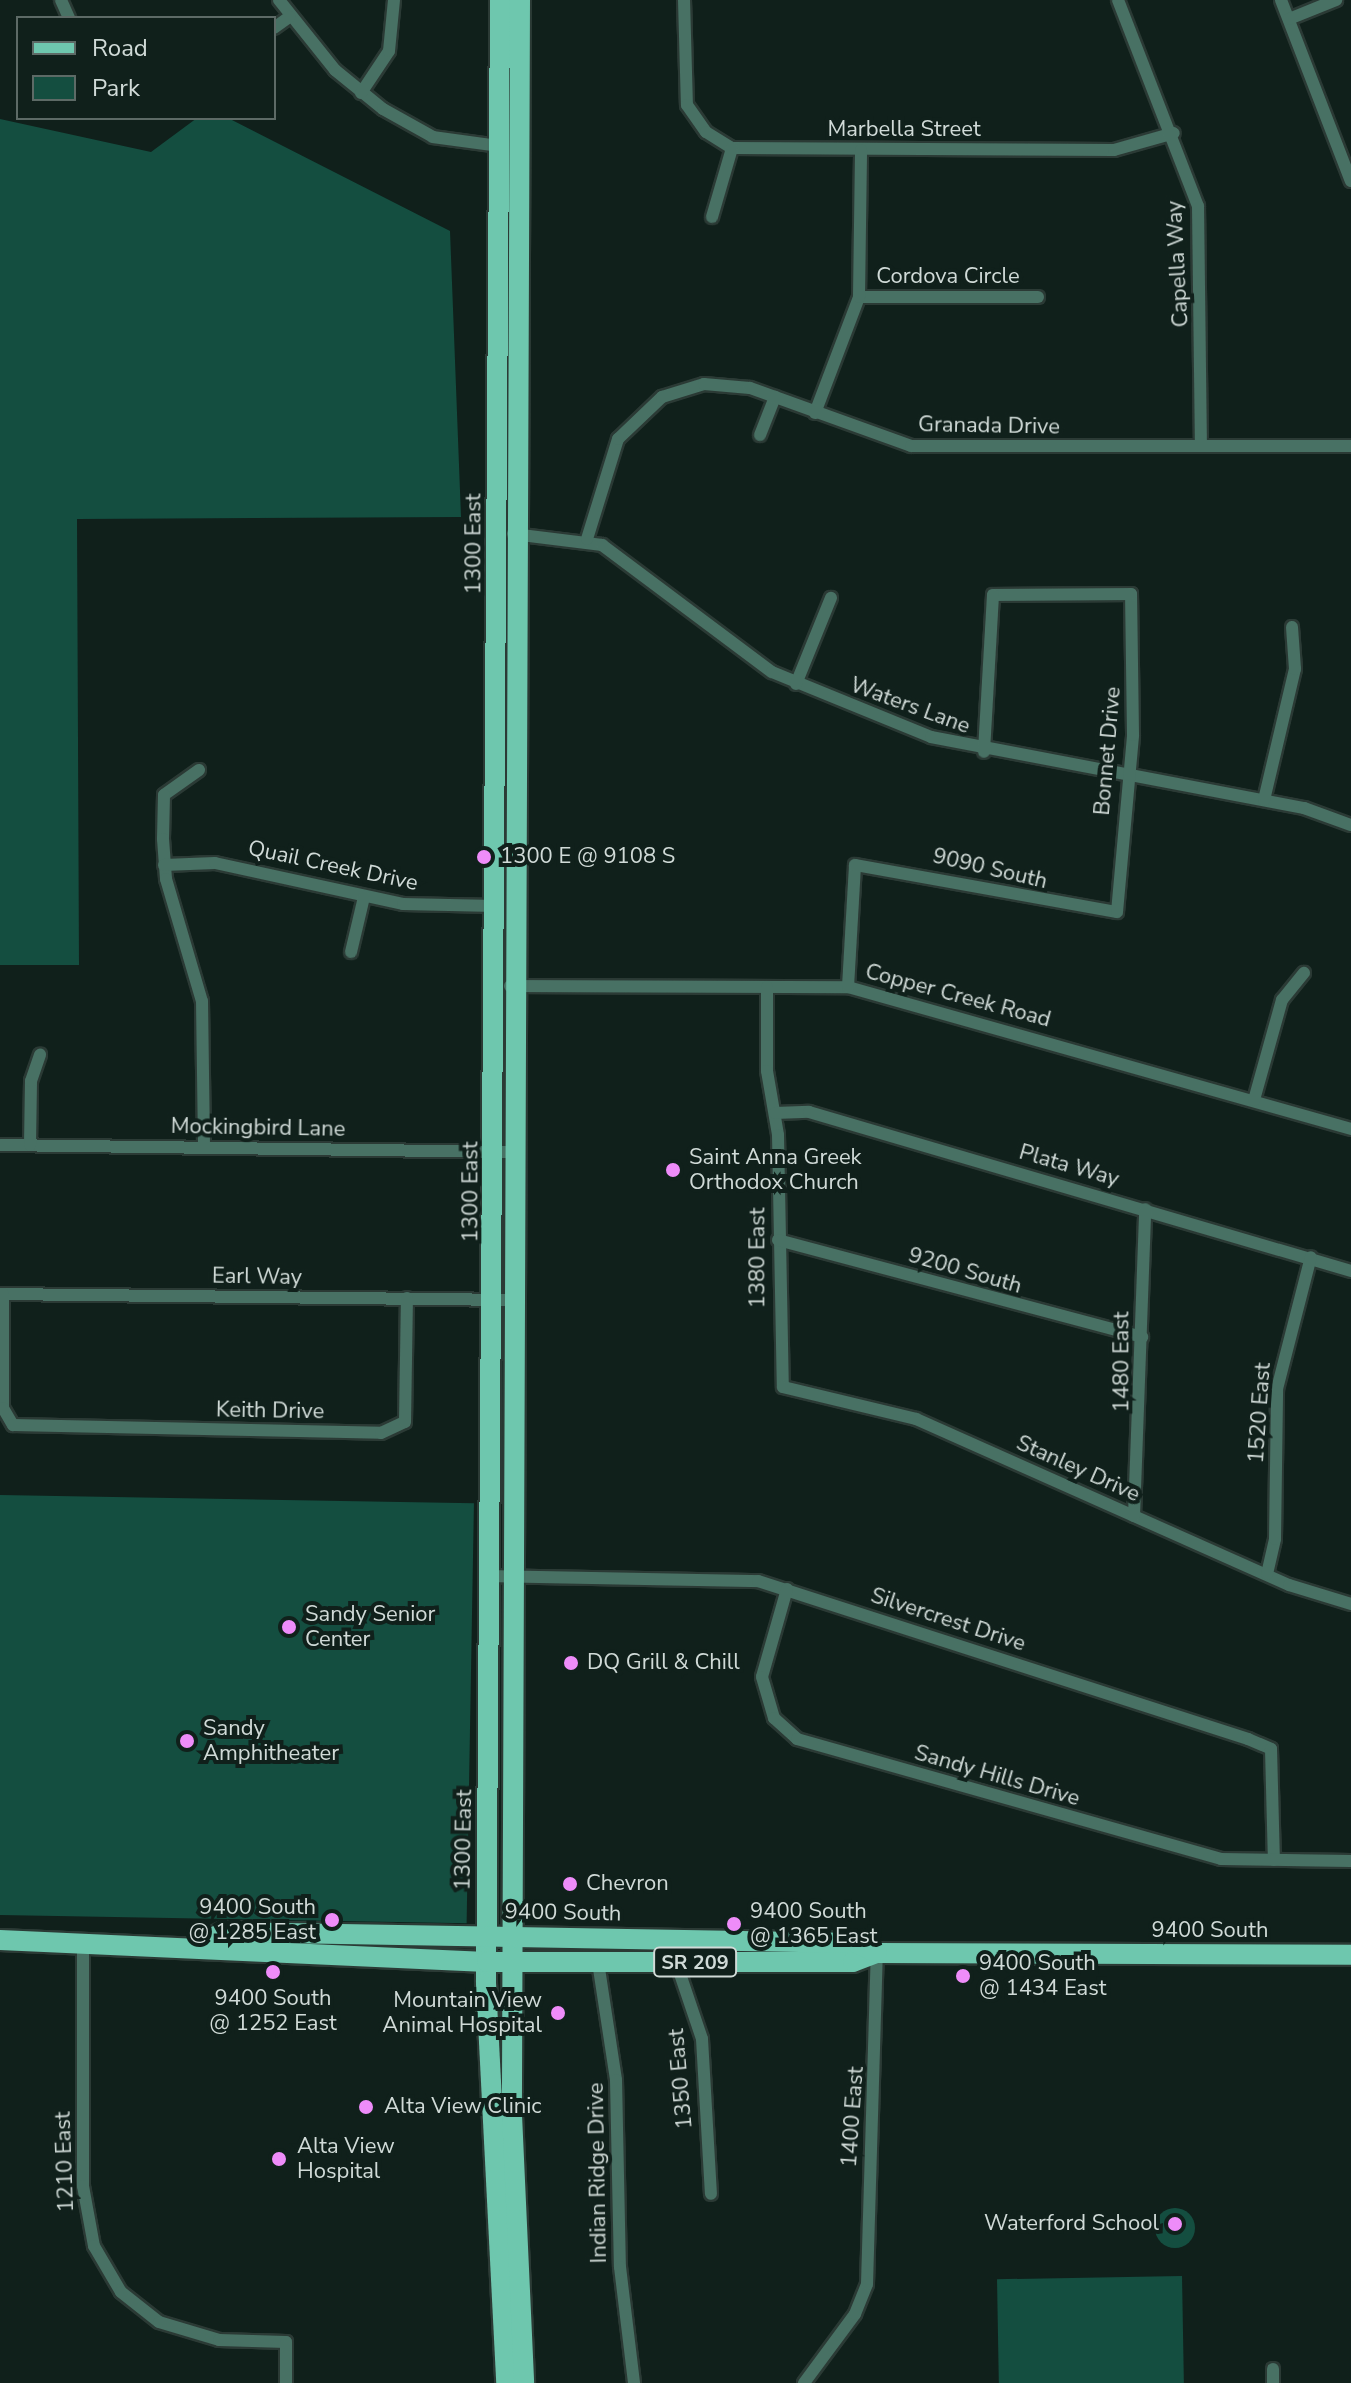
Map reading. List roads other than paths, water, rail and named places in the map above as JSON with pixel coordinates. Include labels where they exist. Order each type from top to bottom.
[{"type":"main road","name":"1300 East","points":[[500,0],[499,146],[516,986],[505,1152],[501,1576],[487,1962],[506,2383]]},
{"type":"main road","name":"1300 East","points":[[505,1152],[495,986],[495,906],[508,534],[520,0]]},
{"type":"main road","name":"1300 East","points":[[501,1576],[524,2383]]},
{"type":"main road","name":"9400 South","points":[[202,1943],[224,1932],[512,1936],[856,1943],[877,1953]]},
{"type":"main road","name":"9400 South","points":[[0,1940],[202,1943],[223,1954],[487,1962],[853,1962],[877,1953],[1351,1955]]},
{"type":"street","points":[[279,0],[289,17],[361,93],[408,125],[459,145],[499,146]]},
{"type":"street","points":[[361,93],[389,51],[394,0]]},
{"type":"street","points":[[684,0],[683,68],[697,121],[732,148],[712,217]]},
{"type":"street","name":"Capella Way","points":[[1118,0],[1174,133],[1201,229],[1201,446]]},
{"type":"street","points":[[1281,0],[1348,157],[1351,181]]},
{"type":"street","points":[[1289,19],[1336,0]]},
{"type":"street","points":[[276,27],[289,17]]},
{"type":"street","name":"Marbella Street","points":[[732,148],[1114,150],[1174,133]]},
{"type":"street","points":[[815,413],[859,297],[861,150]]},
{"type":"street","name":"Cordova Circle","points":[[859,297],[1038,297]]},
{"type":"street","name":"Granada Drive","points":[[587,539],[610,457],[645,409],[704,384],[775,397],[911,446],[1351,446]]},
{"type":"street","points":[[760,435],[775,397]]},
{"type":"street","points":[[508,534],[587,539]]},
{"type":"street","name":"Waters Lane","points":[[587,539],[796,684],[984,752],[1264,800],[1351,825]]},
{"type":"street","name":"Bonnet Drive","points":[[984,752],[993,595],[1131,594],[1128,777],[1117,912]]},
{"type":"street","points":[[796,684],[831,598]]},
{"type":"street","points":[[1264,800],[1295,669],[1292,627]]},
{"type":"street","points":[[199,770],[164,795],[164,865],[202,1001],[204,1148]]},
{"type":"street","name":"Quail Creek Drive","points":[[164,865],[215,863],[364,897],[495,906]]},
{"type":"street","name":"9090 South","points":[[848,987],[855,865],[1117,912]]},
{"type":"street","points":[[351,952],[364,897]]},
{"type":"street","points":[[1254,1100],[1282,1000],[1304,973]]},
{"type":"street","name":"Copper Creek Road","points":[[495,986],[848,987],[1351,1129]]},
{"type":"street","name":"1380 East","points":[[767,987],[775,1113],[783,1387]]},
{"type":"street","points":[[30,1145],[31,1081],[40,1055]]},
{"type":"street","name":"Plata Way","points":[[775,1113],[809,1112],[1351,1271]]},
{"type":"street","name":"Mockingbird Lane","points":[[0,1145],[505,1152]]},
{"type":"street","name":"1480 East","points":[[1134,1516],[1145,1209]]},
{"type":"street","name":"9200 South","points":[[778,1240],[1142,1337]]},
{"type":"street","name":"1520 East","points":[[1267,1574],[1275,1539],[1277,1389],[1311,1257]]},
{"type":"street","name":"Earl Way","points":[[2,1294],[504,1300]]},
{"type":"street","name":"Keith Drive","points":[[2,1294],[7,1422],[27,1428],[396,1431],[406,1415],[407,1298]]},
{"type":"street","name":"Stanley Drive","points":[[783,1387],[916,1419],[1267,1574],[1351,1604]]},
{"type":"street","name":"Silvercrest Drive","points":[[501,1576],[713,1576],[787,1589],[1271,1749],[1274,1860]]},
{"type":"street","name":"Sandy Hills Drive","points":[[787,1589],[762,1677],[774,1718],[797,1739],[1204,1855],[1351,1861]]},
{"type":"street","name":"1210 East","points":[[83,1941],[83,2186],[100,2259],[121,2292],[159,2322],[219,2340],[286,2342],[286,2383]]},
{"type":"street","name":"1400 East","points":[[804,2383],[855,2314],[867,2284],[877,1953]]},
{"type":"street","name":"Indian Ridge Drive","points":[[598,1962],[616,2080],[620,2267],[634,2383]]},
{"type":"street","name":"1350 East","points":[[676,1962],[702,2039],[711,2194]]},
{"type":"place","name":"1300 E @ 9108 S","points":[[484,857]]},
{"type":"place","name":"Saint Anna Greek Orthodox Church","points":[[673,1170]]},
{"type":"place","name":"Sandy Senior Center","points":[[289,1627]]},
{"type":"place","name":"DQ Grill & Chill","points":[[571,1663]]},
{"type":"place","name":"Sandy Amphitheater","points":[[187,1741]]},
{"type":"place","name":"Chevron","points":[[570,1884]]},
{"type":"place","name":"9400 South @ 1285 East","points":[[332,1920]]},
{"type":"place","name":"9400 South @ 1365 East","points":[[734,1924]]},
{"type":"place","name":"9400 South @ 1252 East","points":[[273,1972]]},
{"type":"place","name":"9400 South @ 1434 East","points":[[963,1976]]},
{"type":"place","name":"Mountain View Animal Hospital","points":[[558,2013]]},
{"type":"place","name":"Alta View Clinic","points":[[366,2107]]},
{"type":"place","name":"Alta View Hospital","points":[[279,2159]]},
{"type":"place","name":"Waterford School","points":[[1175,2224]]}]
